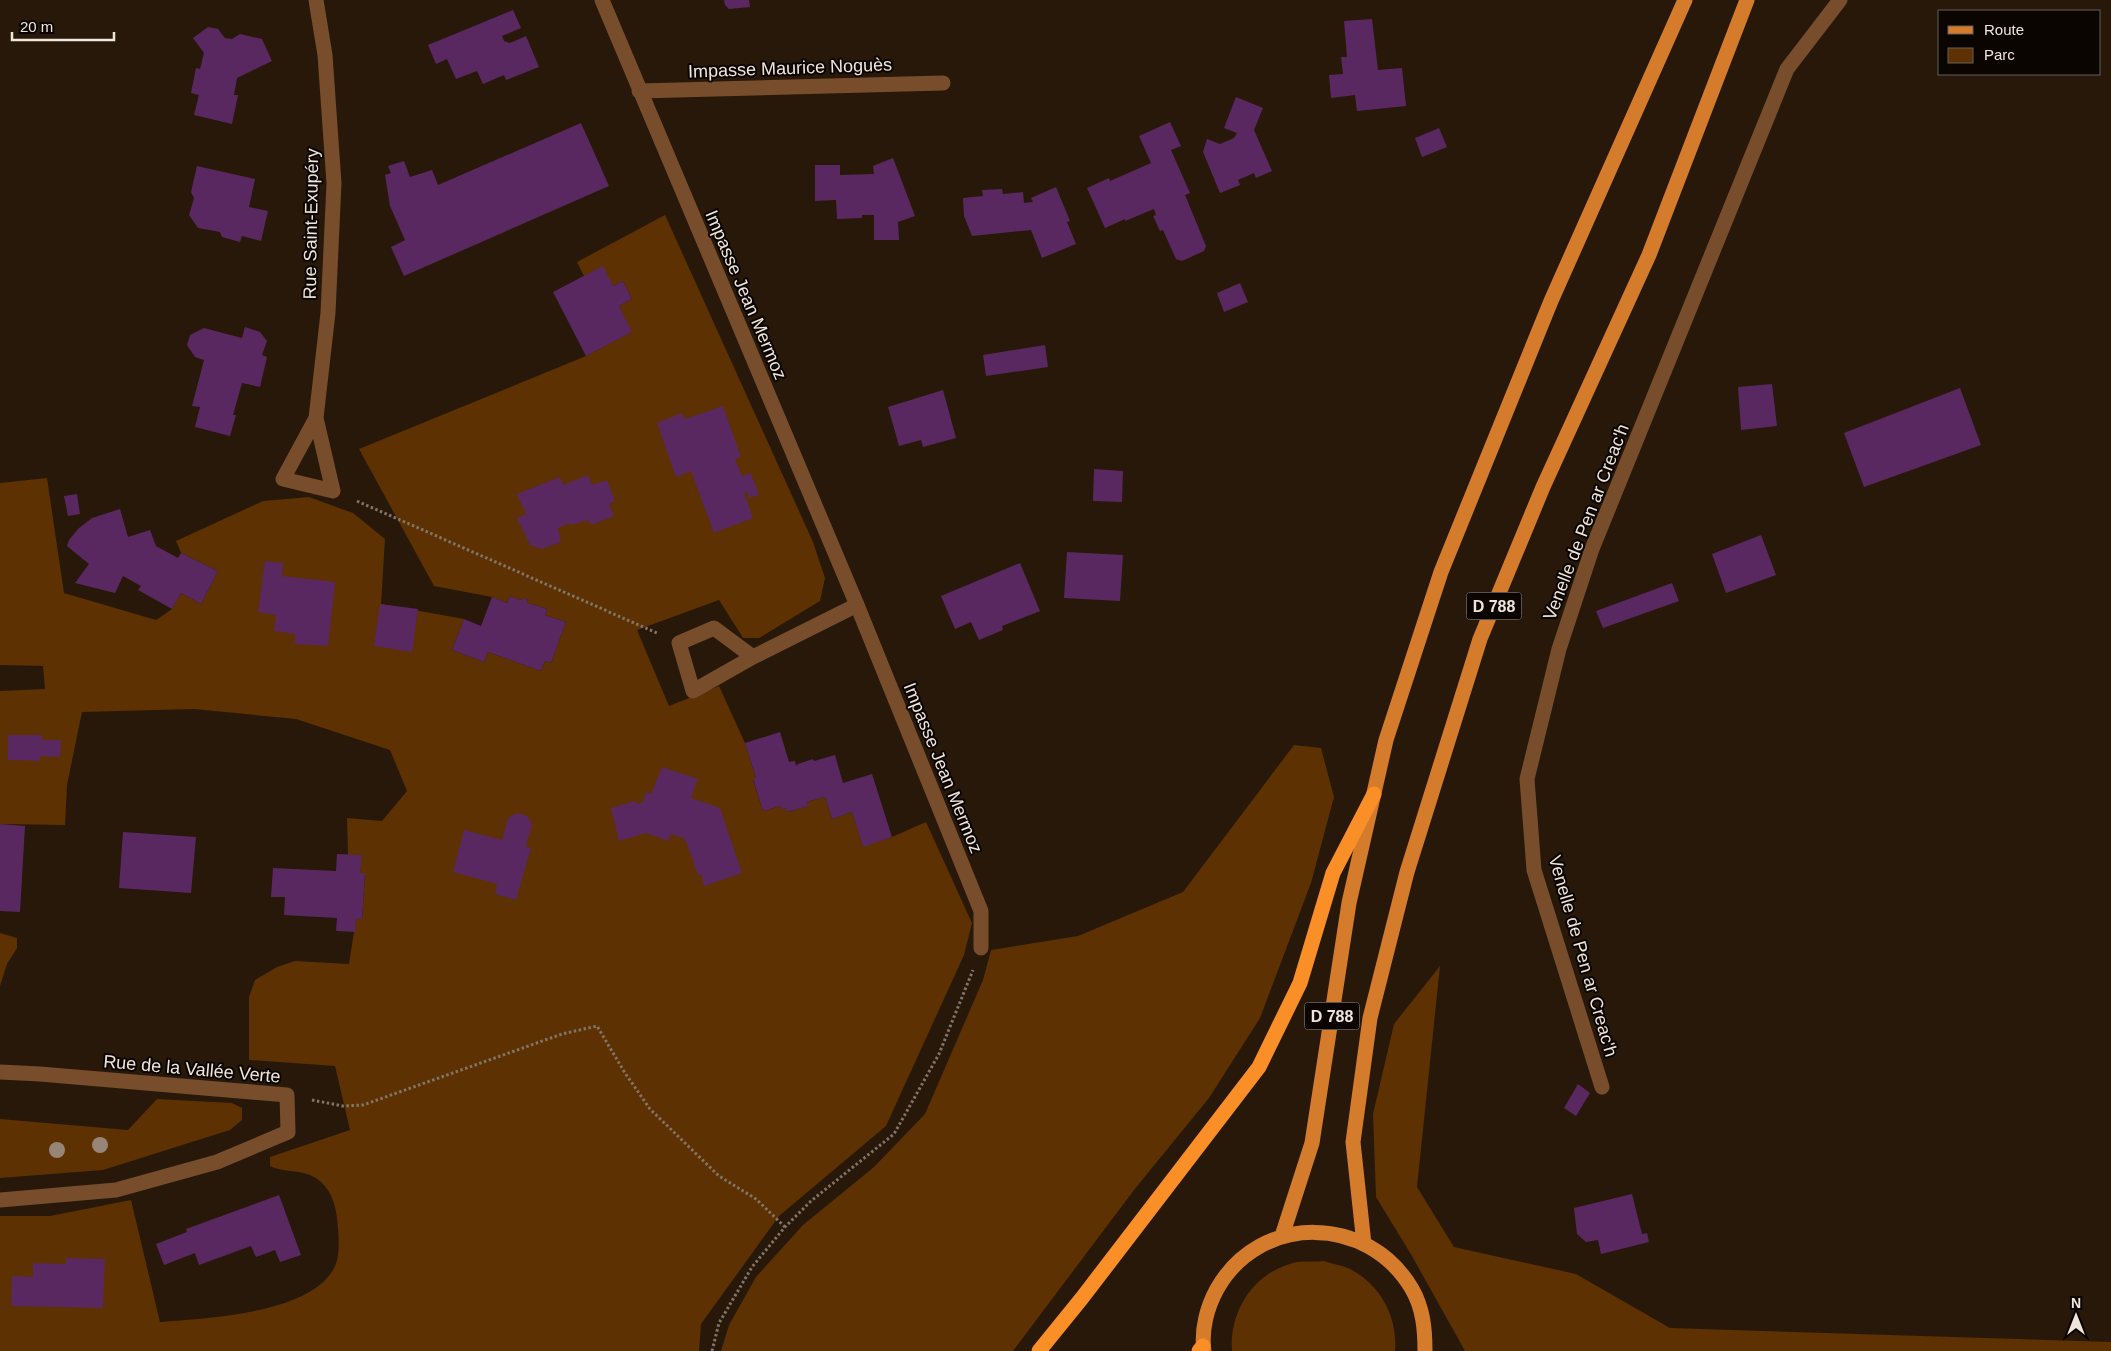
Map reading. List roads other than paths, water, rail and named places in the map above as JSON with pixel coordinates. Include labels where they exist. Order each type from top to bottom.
[{"type":"highway","points":[[1039,1351],[1082,1298],[1259,1067],[1300,982],[1333,873],[1374,794]]},
{"type":"main road","name":"D 788","points":[[1282,1236],[1312,1144],[1349,903],[1386,740],[1441,572],[1551,300],[1685,0]]},
{"type":"main road","name":"D 788","points":[[1364,1244],[1353,1142],[1370,1018],[1407,872],[1480,639],[1543,487],[1649,255],[1747,0]]},
{"type":"main road","points":[[1202,1349],[1207,1314],[1212,1299],[1224,1278],[1240,1260],[1260,1246],[1282,1236],[1303,1232],[1324,1232],[1344,1236],[1364,1244],[1383,1256],[1399,1271],[1412,1289],[1420,1310],[1425,1331],[1425,1351]]},
{"type":"street","name":"Rue Saint-Exupéry","points":[[316,0],[325,55],[334,183],[328,313],[316,418],[333,490],[283,479],[316,418]]},
{"type":"street","name":"Impasse Jean Mermoz","points":[[602,0],[857,605],[981,911],[982,948]]},
{"type":"street","name":"Venelle de Pen ar Creac'h","points":[[1602,1087],[1534,870],[1527,780],[1559,649],[1592,548],[1787,69],[1840,0]]},
{"type":"street","name":"Impasse Maurice Noguès","points":[[639,91],[943,83]]},
{"type":"street","points":[[753,657],[714,628],[679,643],[694,691],[753,657],[857,605]]},
{"type":"street","name":"Rue de la Vallée Verte","points":[[0,1072],[287,1095],[288,1132],[217,1162],[116,1190],[0,1200]]}]
